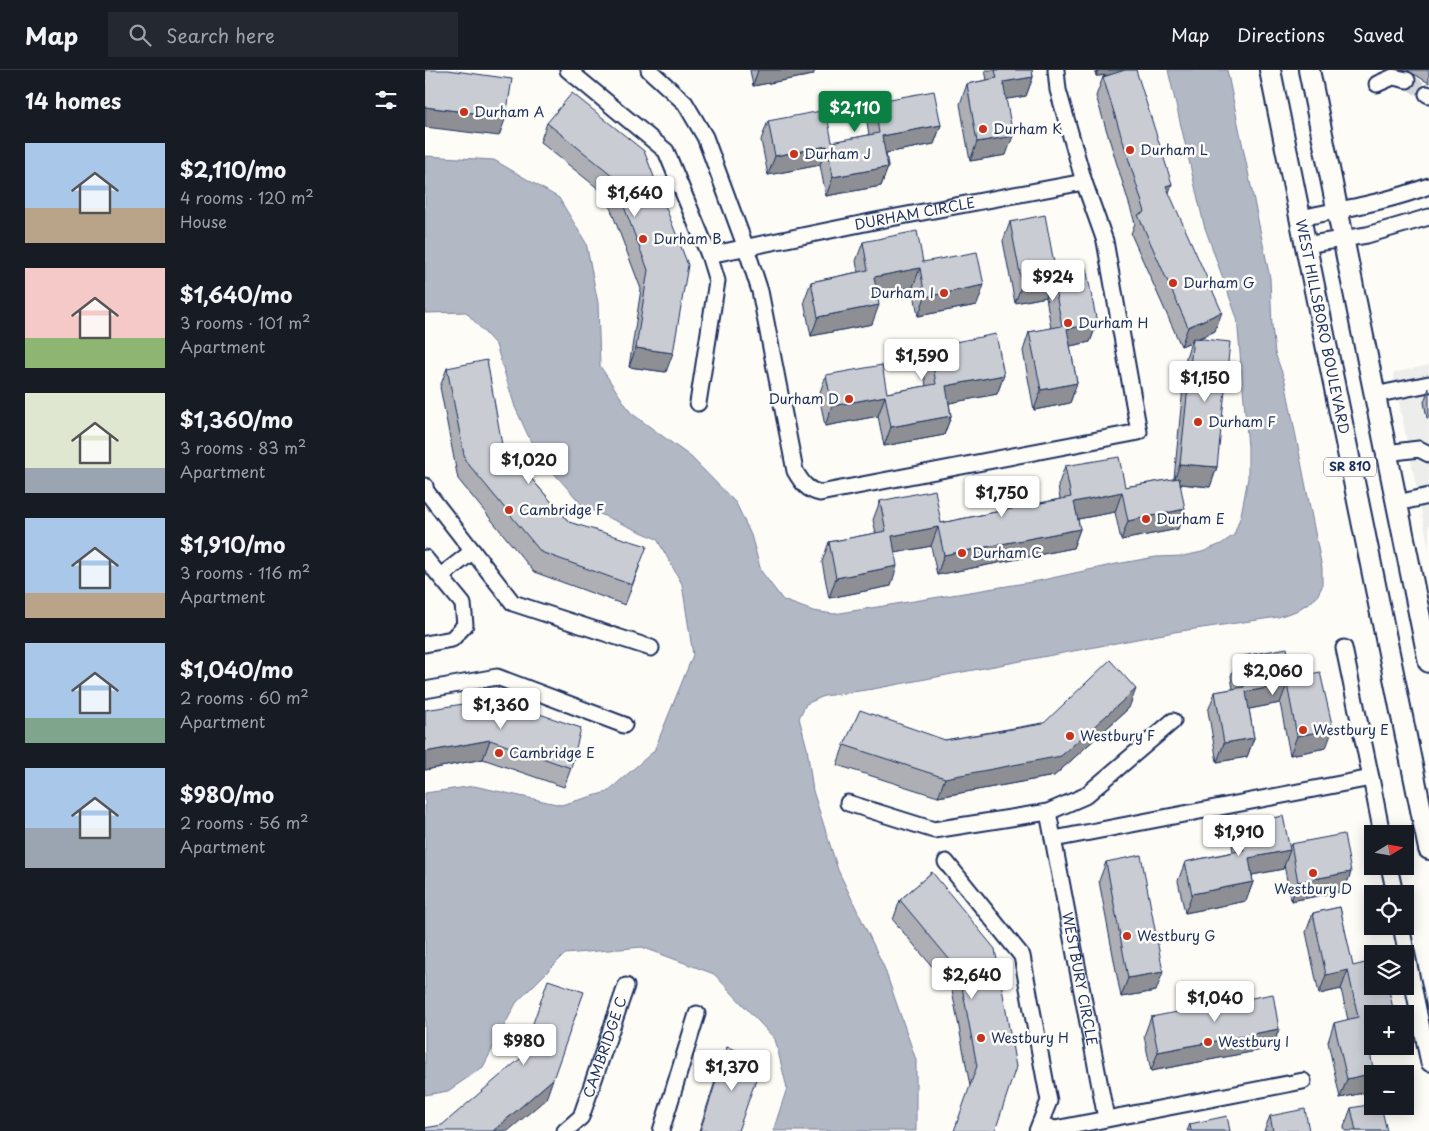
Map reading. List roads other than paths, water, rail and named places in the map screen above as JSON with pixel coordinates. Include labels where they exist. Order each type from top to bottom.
[{"type":"main road","name":"WEST HILLSBORO BOULEVARD","points":[[1270,70],[1429,846]]},
{"type":"main road","name":"SR 810","points":[[1309,70],[1429,662]]},
{"type":"street","points":[[568,70],[666,151],[709,255],[717,281],[698,403]]},
{"type":"street","points":[[649,70],[685,103],[705,137],[760,291],[795,471],[803,484],[812,491],[821,493],[1139,432],[1105,241],[1084,182],[1058,90],[1057,70]]},
{"type":"street","points":[[1377,84],[1393,77],[1407,80]]},
{"type":"street","name":"DURHAM CIRCLE","points":[[709,255],[875,221],[1084,182]]},
{"type":"street","points":[[1300,218],[1410,193],[1429,186]]},
{"type":"street","points":[[1305,244],[1367,235],[1429,217]]},
{"type":"street","points":[[1374,395],[1429,384]]},
{"type":"street","points":[[1386,453],[1419,449],[1429,454]]},
{"type":"street","points":[[425,486],[426,491],[513,603],[651,648]]},
{"type":"street","points":[[1397,503],[1429,496]]},
{"type":"street","points":[[441,576],[473,551]]},
{"type":"street","points":[[425,558],[463,604],[465,625],[452,638],[425,644]]},
{"type":"street","points":[[1344,648],[1381,825]]},
{"type":"street","points":[[425,690],[497,677],[624,725]]},
{"type":"street","points":[[848,803],[934,830],[1048,812],[1085,796],[1173,721]]},
{"type":"street","points":[[1054,839],[1371,778]]},
{"type":"street","name":"WESTBURY CIRCLE","points":[[1048,812],[1107,1118]]},
{"type":"street","points":[[946,862],[1022,956],[1055,1130]]},
{"type":"street","points":[[1403,935],[1429,1063]]},
{"type":"street","name":"CAMBRIDGE C","points":[[565,1131],[581,1117],[626,986]]},
{"type":"street","points":[[661,1131],[697,1014]]},
{"type":"street","points":[[1049,1101],[1039,1127],[1055,1130],[1107,1118],[1303,1082]]},
{"type":"tunnel","points":[[1407,80],[1427,94]]},
{"type":"place","name":"Durham A","points":[[464,112]]},
{"type":"place","name":"Durham K","points":[[983,129]]},
{"type":"place","name":"Durham L","points":[[1130,150]]},
{"type":"place","name":"Durham J","points":[[794,154]]},
{"type":"place","name":"Durham B","points":[[643,239]]},
{"type":"place","name":"Durham G","points":[[1173,283]]},
{"type":"place","name":"Durham I","points":[[944,293]]},
{"type":"place","name":"Durham H","points":[[1068,323]]},
{"type":"place","name":"Durham D","points":[[849,399]]},
{"type":"place","name":"Durham F","points":[[1198,422]]},
{"type":"place","name":"Cambridge F","points":[[509,510]]},
{"type":"place","name":"Durham E","points":[[1146,519]]},
{"type":"place","name":"Durham C","points":[[962,553]]},
{"type":"place","name":"Westbury E","points":[[1303,730]]},
{"type":"place","name":"Westbury F","points":[[1070,736]]},
{"type":"place","name":"Cambridge E","points":[[499,753]]},
{"type":"place","name":"Westbury D","points":[[1313,873]]},
{"type":"place","name":"Westbury G","points":[[1127,936]]},
{"type":"place","name":"Westbury H","points":[[981,1038]]},
{"type":"place","name":"Westbury I","points":[[1208,1042]]}]
